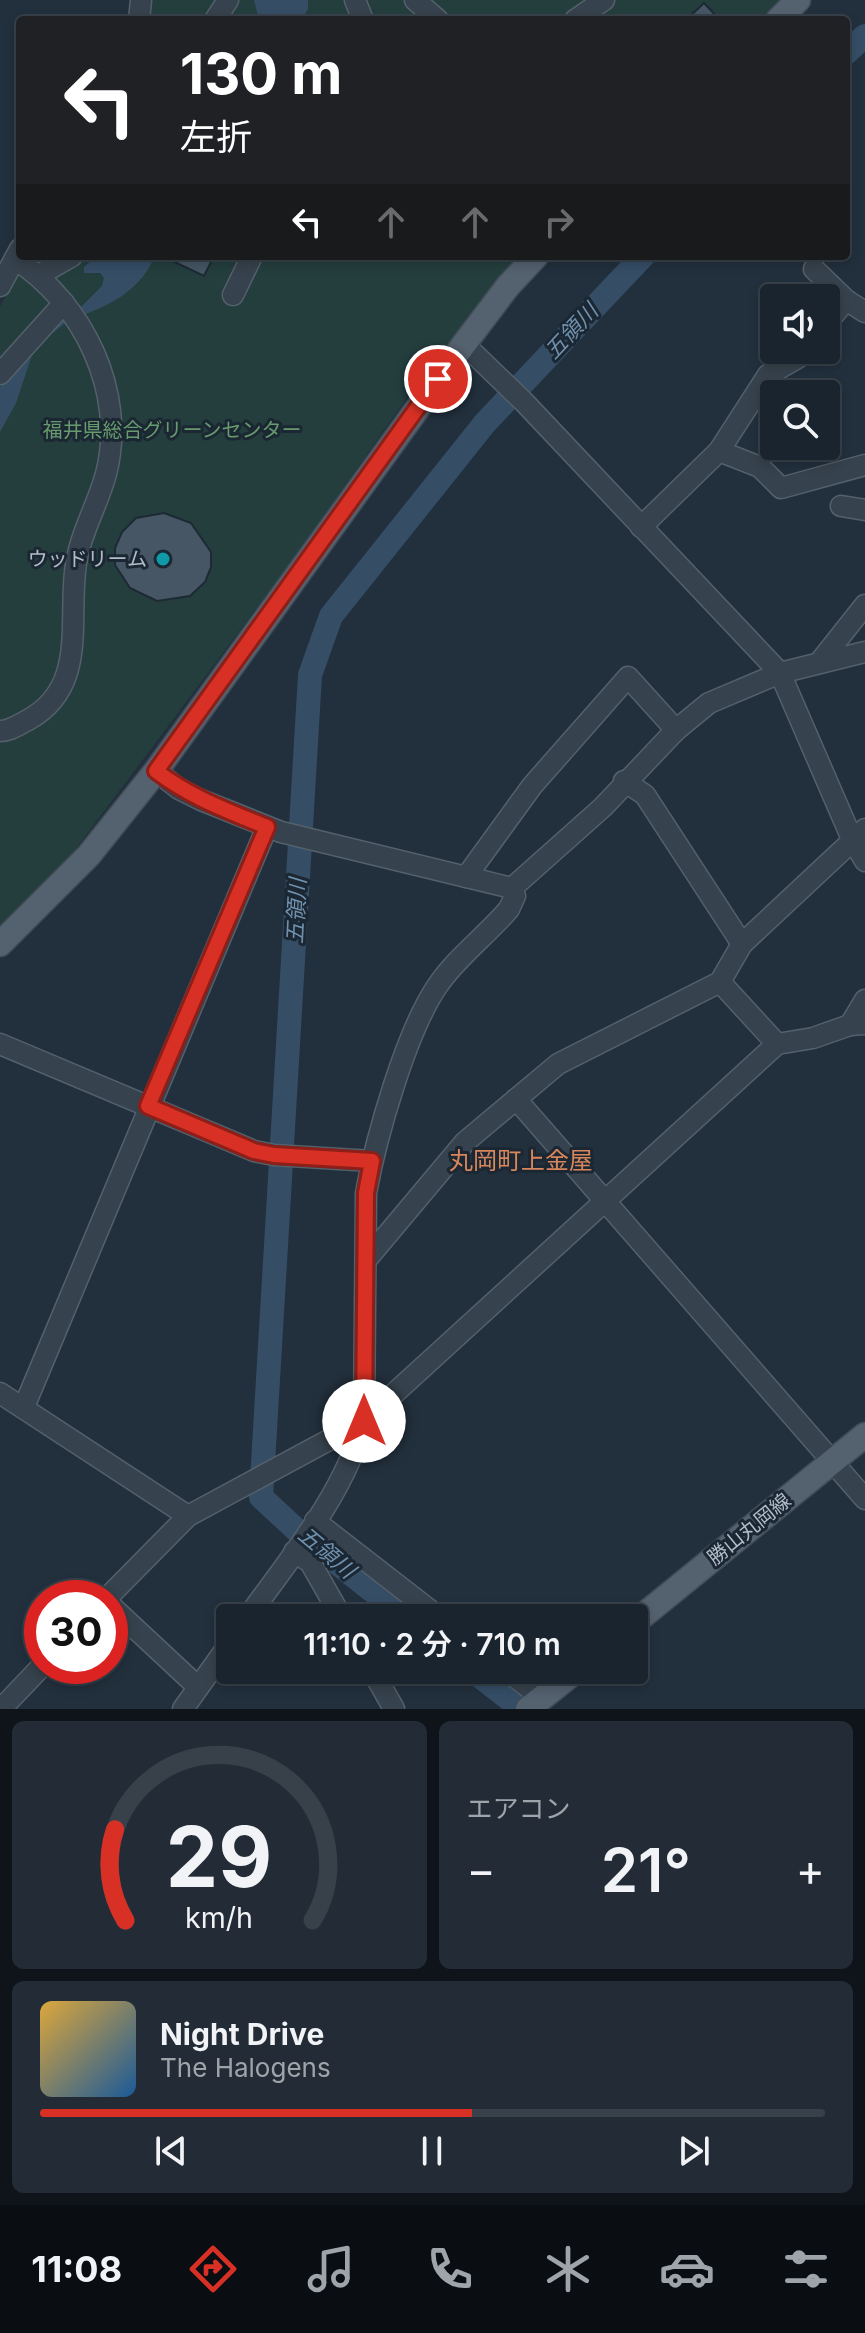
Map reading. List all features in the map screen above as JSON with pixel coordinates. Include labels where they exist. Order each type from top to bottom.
[{"type":"main road","points":[[782,16],[798,0]]},
{"type":"main road","points":[[0,944],[89,855],[156,771],[464,344],[508,286],[532,260]]},
{"type":"main road","name":"勝山丸岡線","points":[[648,1612],[865,1435]]},
{"type":"main road","points":[[535,1704],[560,1684]]},
{"type":"street","points":[[415,0],[433,16]]},
{"type":"street","points":[[581,16],[604,0]]},
{"type":"street","points":[[0,286],[16,256]]},
{"type":"street","points":[[0,731],[8,731],[35,716],[56,695],[71,664],[75,571],[83,533],[106,473],[111,430],[103,376],[80,322],[23,260]]},
{"type":"street","points":[[39,275],[65,260]]},
{"type":"street","points":[[233,295],[250,260]]},
{"type":"street","points":[[814,269],[846,300],[865,312]]},
{"type":"street","points":[[840,307],[846,300]]},
{"type":"street","points":[[0,374],[64,303]]},
{"type":"street","points":[[464,344],[524,402],[780,673],[858,834],[865,861]]},
{"type":"street","points":[[641,527],[719,451],[768,375],[787,364]]},
{"type":"street","points":[[719,451],[760,467],[781,488],[865,465]]},
{"type":"street","points":[[841,506],[865,510]]},
{"type":"street","points":[[819,663],[865,605]]},
{"type":"street","points":[[512,888],[603,807],[624,781],[676,730],[709,703],[780,673],[865,652]]},
{"type":"street","points":[[466,877],[532,786],[628,677],[676,730]]},
{"type":"street","points":[[156,771],[179,789],[267,827],[512,888]]},
{"type":"street","points":[[624,781],[645,795],[742,944]]},
{"type":"street","points":[[24,1407],[267,827]]},
{"type":"street","points":[[366,1260],[465,1142],[558,1064],[720,982],[742,944],[858,834]]},
{"type":"street","points":[[257,1604],[346,1471],[364,1421],[366,1193],[372,1161],[424,1009],[439,983],[509,909],[515,896],[512,888]]},
{"type":"street","points":[[720,982],[777,1044]]},
{"type":"street","points":[[125,1580],[188,1516],[364,1421],[777,1044],[813,1038],[858,1024],[865,1000]]},
{"type":"street","points":[[0,1044],[254,1151],[372,1161]]},
{"type":"street","points":[[516,1099],[865,1499]]},
{"type":"street","points":[[0,1393],[188,1516]]},
{"type":"street","points":[[315,1521],[422,1604]]},
{"type":"street","points":[[294,1552],[310,1562],[334,1604]]},
{"type":"street","points":[[128,1622],[198,1687]]},
{"type":"street","points":[[183,1709],[216,1662]]},
{"type":"street","points":[[2,1704],[24,1683]]},
{"type":"street","points":[[380,1684],[394,1709]]},
{"type":"street","points":[[518,1684],[535,1704]]},
{"type":"green space","points":[[151,0],[784,0],[767,16],[149,16]]},
{"type":"green space","name":"福井県総合グリーンセンター","points":[[25,260],[516,260],[422,376],[294,558],[75,850],[0,925],[0,307]]},
{"type":"water","points":[[254,0],[308,0],[304,16],[258,16]]},
{"type":"water","points":[[92,260],[153,260],[142,278],[125,294],[81,316],[77,311],[102,286],[104,278],[100,273],[84,273],[84,267]]},
{"type":"water","points":[[35,346],[16,403],[0,432],[0,387]]},
{"type":"building","points":[[704,3],[716,16],[690,16]]},
{"type":"building","points":[[170,260],[212,260],[204,276]]},
{"type":"building","name":"ウッドリーム","points":[[164,513],[191,523],[211,552],[211,567],[205,582],[190,596],[157,601],[130,588],[115,565],[115,548],[122,532],[136,518]]},
{"type":"waterway","name":"五領川","points":[[850,49],[865,36]]},
{"type":"waterway","name":"五領川","points":[[389,1604],[303,1536],[261,1497],[310,675],[331,616],[485,423],[639,260]]},
{"type":"waterway","points":[[52,331],[67,319]]},
{"type":"waterway","name":"五領川","points":[[490,1684],[522,1709]]},
{"type":"place","name":"ウッドリーム","points":[[163,559]]},
{"type":"district","name":"丸岡町上金屋","points":[[521,1161]]},
{"type":"route","points":[[364,1421],[366,1193],[372,1161],[254,1151],[148,1106],[267,827],[179,789],[156,771],[438,379]]}]
